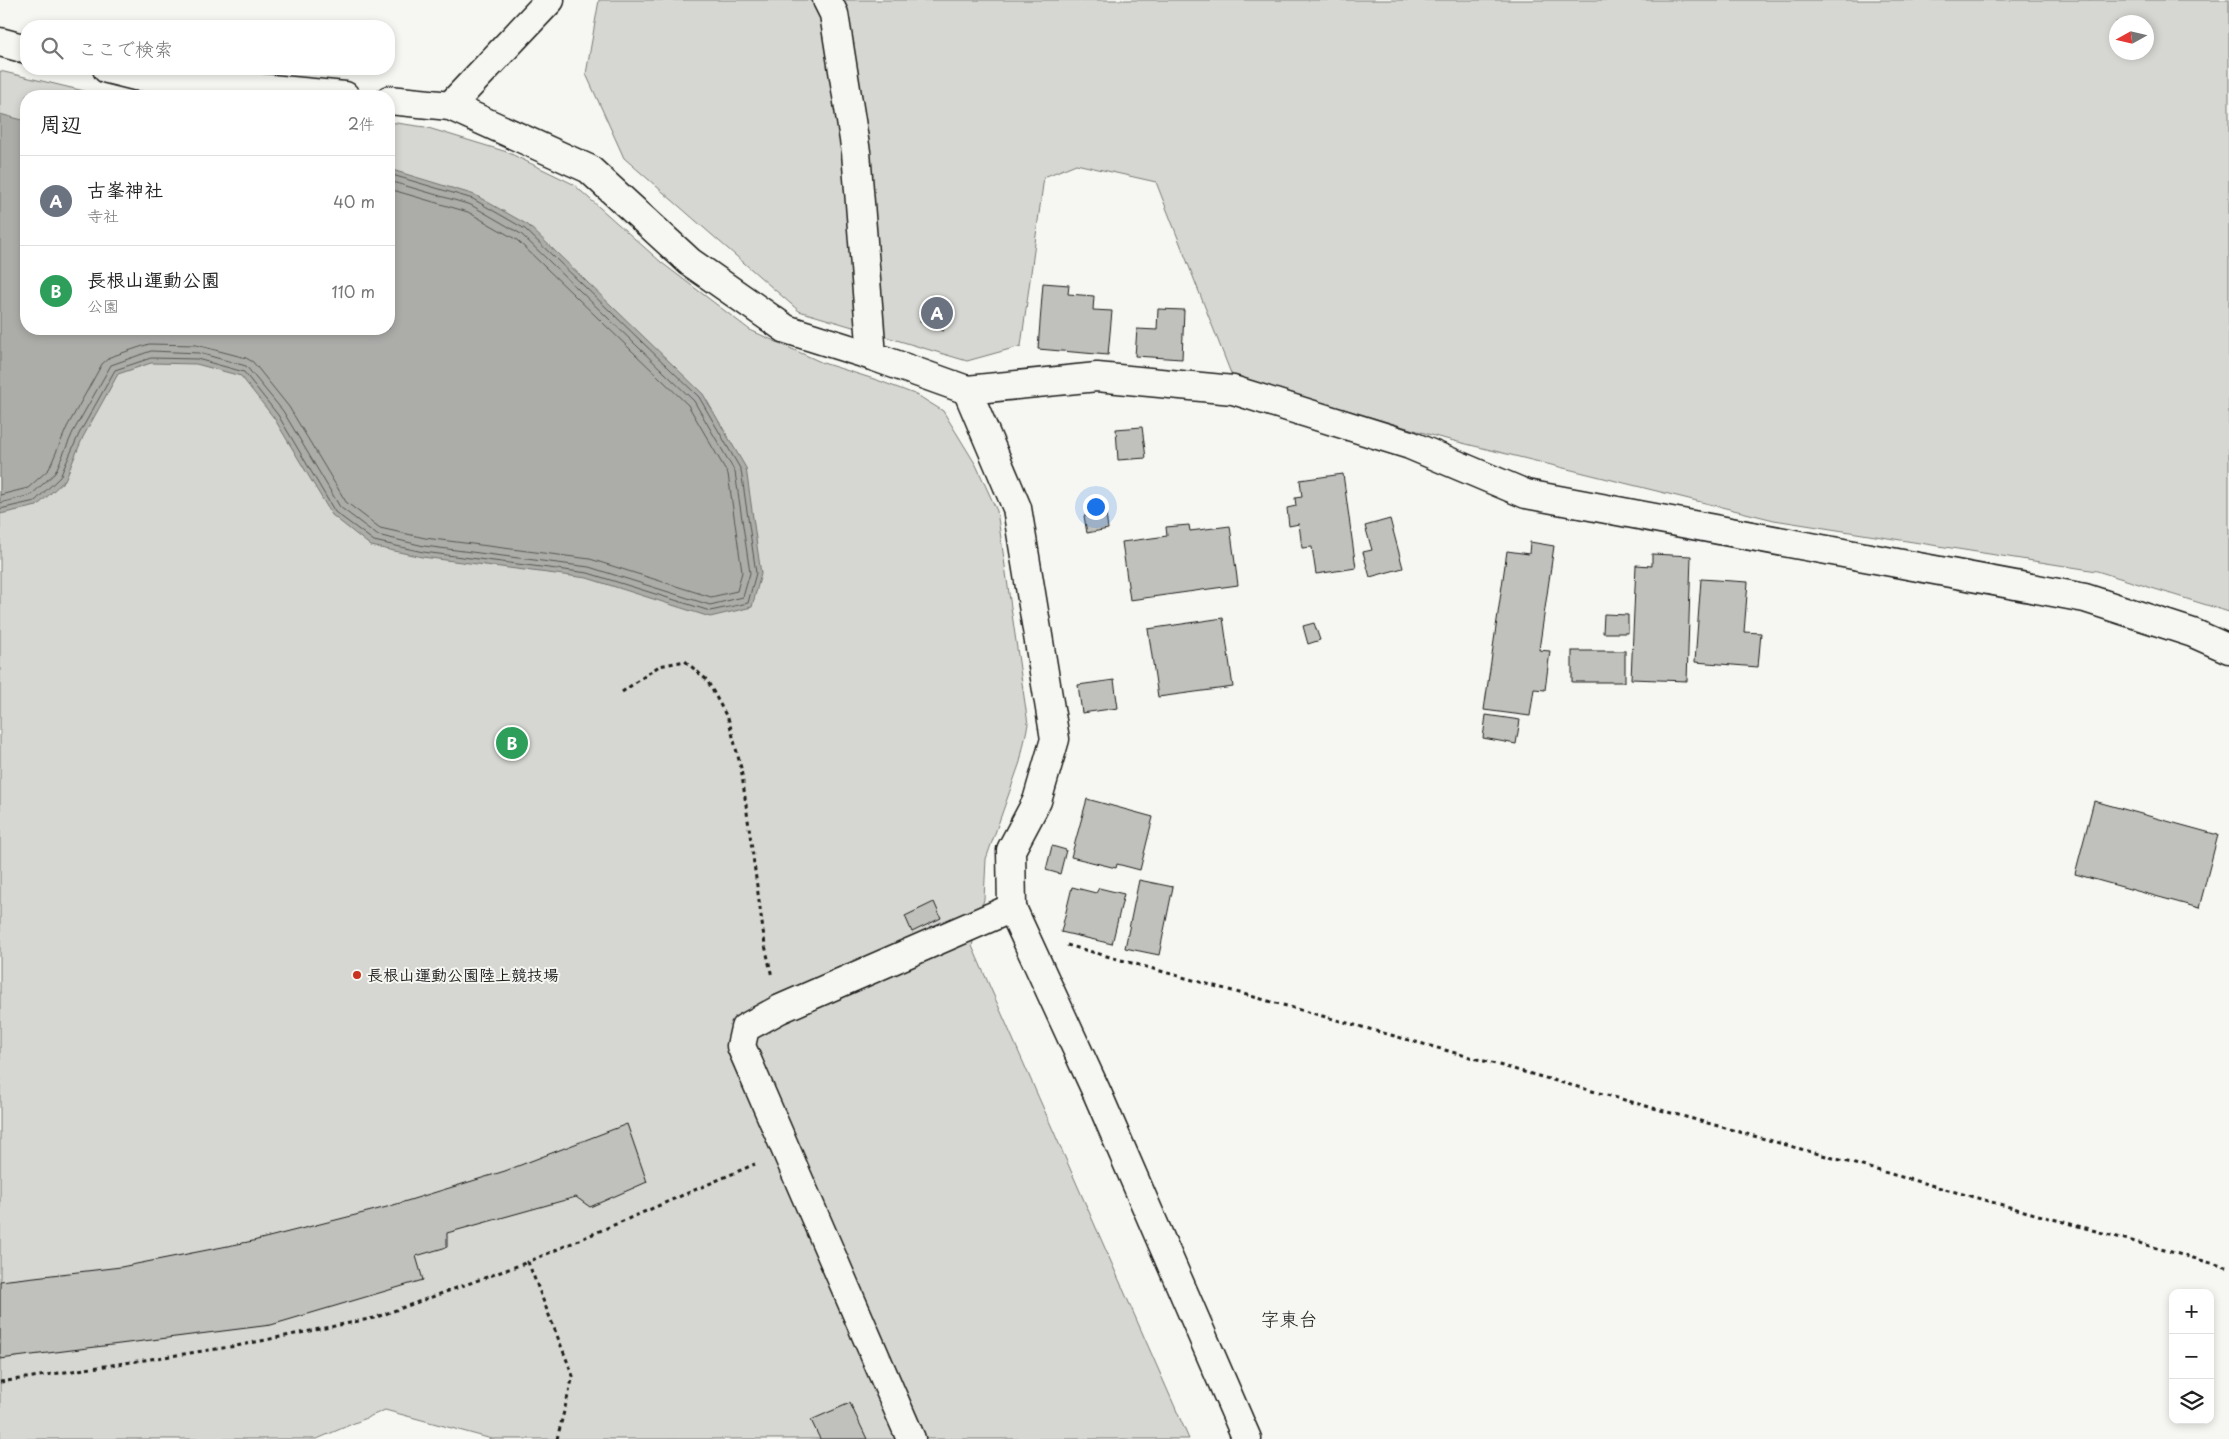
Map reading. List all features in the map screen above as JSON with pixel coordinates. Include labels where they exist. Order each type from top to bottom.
[{"type":"street","points":[[450,106],[550,0]]},
{"type":"street","points":[[827,0],[834,14],[856,152],[872,356]]},
{"type":"street","points":[[0,42],[20,47]]},
{"type":"street","points":[[131,75],[282,90]]},
{"type":"street","points":[[395,101],[450,106],[589,169],[690,262],[786,329],[872,356],[967,390],[1097,377],[1233,390],[1410,445],[1526,494],[2084,598],[2192,633],[2229,649]]},
{"type":"street","points":[[967,390],[1017,508],[1055,739],[1038,800],[1011,850],[1012,908],[1098,1096],[1247,1439]]},
{"type":"street","points":[[911,1439],[741,1046],[745,1028],[780,1009],[1012,908]]},
{"type":"path","points":[[622,692],[659,666],[685,661],[707,680],[729,721],[741,768],[766,946],[780,1009]]},
{"type":"path","points":[[1023,933],[2229,1268]]},
{"type":"path","points":[[0,1382],[236,1346],[374,1318],[528,1262],[786,1150]]},
{"type":"path","points":[[528,1262],[572,1376],[557,1439]]},
{"type":"shaded area","points":[[599,0],[2229,0],[2229,612],[2097,571],[1774,520],[1438,437],[1232,376],[1156,182],[1076,164],[1044,177],[1021,346],[967,361],[799,311],[624,158],[586,74]]},
{"type":"shaded area","points":[[0,71],[80,90],[20,90],[20,335],[395,335],[395,123],[425,127],[507,152],[573,184],[662,263],[750,330],[823,363],[917,395],[943,411],[976,465],[997,511],[1028,724],[1020,762],[986,859],[984,899],[972,946],[1189,1439],[492,1439],[385,1410],[317,1439],[0,1439]]},
{"type":"water","points":[[0,114],[20,119],[20,335],[395,335],[395,171],[475,195],[528,225],[703,394],[746,468],[761,574],[752,607],[710,617],[587,578],[422,557],[371,546],[332,515],[274,418],[241,376],[196,364],[151,363],[118,374],[83,437],[65,480],[37,506],[0,514]]},
{"type":"building","points":[[1043,283],[1069,285],[1068,294],[1094,296],[1093,310],[1112,311],[1108,355],[1038,349]]},
{"type":"building","points":[[931,295],[953,304],[943,331],[920,321]]},
{"type":"building","points":[[1158,309],[1184,310],[1182,359],[1135,356],[1137,329],[1157,330]]},
{"type":"building","points":[[1142,427],[1146,458],[1118,460],[1116,429]]},
{"type":"building","points":[[1343,474],[1356,568],[1316,574],[1312,547],[1302,548],[1299,524],[1289,526],[1287,508],[1296,506],[1295,498],[1302,497],[1300,480]]},
{"type":"building","points":[[1106,513],[1108,529],[1087,533],[1084,516]]},
{"type":"building","points":[[1390,519],[1403,568],[1370,577],[1363,552],[1372,550],[1365,526]]},
{"type":"building","points":[[1189,525],[1190,531],[1230,526],[1238,585],[1130,600],[1122,542],[1167,536],[1166,527]]},
{"type":"building","points":[[1530,542],[1554,546],[1539,650],[1550,651],[1545,690],[1534,689],[1530,716],[1484,710],[1507,551],[1529,554]]},
{"type":"building","points":[[1652,554],[1691,556],[1687,681],[1631,679],[1636,565],[1652,566]]},
{"type":"building","points":[[1701,579],[1748,582],[1744,632],[1761,633],[1758,667],[1695,662]]},
{"type":"building","points":[[1604,614],[1628,615],[1628,633],[1603,633]]},
{"type":"building","points":[[1223,618],[1233,687],[1158,697],[1148,629]]},
{"type":"building","points":[[1314,623],[1320,640],[1308,644],[1303,626]]},
{"type":"building","points":[[1572,651],[1625,651],[1625,682],[1572,682]]},
{"type":"building","points":[[1114,680],[1118,708],[1082,713],[1078,685]]},
{"type":"building","points":[[1486,715],[1520,720],[1516,744],[1483,738]]},
{"type":"building","points":[[1087,799],[1153,817],[1140,870],[1117,864],[1116,868],[1071,857]]},
{"type":"building","points":[[2094,801],[2218,835],[2199,908],[2075,874]]},
{"type":"building","points":[[1052,846],[1066,850],[1060,874],[1046,870]]},
{"type":"building","points":[[1139,880],[1173,887],[1159,955],[1125,948]]},
{"type":"building","points":[[1072,887],[1096,893],[1099,888],[1124,894],[1112,944],[1061,932]]},
{"type":"building","points":[[934,902],[941,918],[912,932],[905,916]]},
{"type":"building","points":[[627,1124],[647,1182],[590,1207],[576,1197],[447,1233],[447,1247],[416,1256],[423,1280],[271,1325],[0,1359],[0,1281],[121,1267],[253,1241],[387,1207],[505,1171]]},
{"type":"building","points":[[850,1403],[867,1439],[820,1439],[811,1420]]},
{"type":"place","name":"古峯神社","points":[[937,313]]},
{"type":"place","name":"長根山運動公園","points":[[512,743]]},
{"type":"place","name":"長根山運動公園陸上競技場","points":[[357,975]]},
{"type":"district","name":"字東台","points":[[1289,1319]]}]
